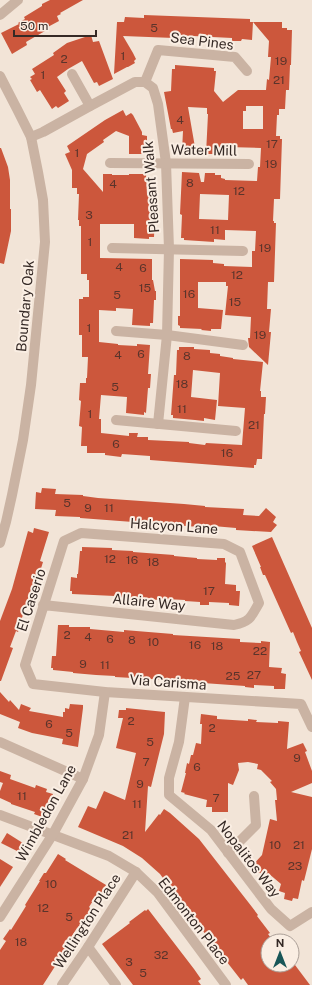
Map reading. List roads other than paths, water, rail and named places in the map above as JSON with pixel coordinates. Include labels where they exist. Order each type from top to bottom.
[{"type":"street","points":[[0,15],[18,0]]},
{"type":"street","name":"Sea Pines","points":[[145,82],[158,50],[235,57],[247,71]]},
{"type":"street","points":[[72,74],[90,106]]},
{"type":"street","name":"Boundary Oak","points":[[0,76],[30,137],[43,200],[45,242],[31,385],[23,440],[12,495],[0,543]]},
{"type":"street","points":[[30,137],[43,132],[135,82],[145,82]]},
{"type":"street","name":"Pleasant Walk","points":[[145,82],[153,88],[158,104],[166,163],[169,249],[167,336],[158,424]]},
{"type":"street","name":"Water Mill","points":[[110,163],[249,164]]},
{"type":"street","points":[[112,248],[243,251]]},
{"type":"street","points":[[116,331],[243,345]]},
{"type":"street","points":[[116,420],[236,431]]},
{"type":"street","name":"El Caserio","points":[[33,684],[25,665],[43,606],[64,541],[81,533]]},
{"type":"street","name":"Halcyon Lane","points":[[81,533],[224,544],[240,552],[259,603],[251,618]]},
{"type":"street","name":"Allaire Way","points":[[43,606],[234,625],[243,623],[251,618]]},
{"type":"street","name":"Via Carisma","points":[[33,684],[105,692],[301,704],[312,727]]},
{"type":"street","name":"Wimbledon Lane","points":[[0,917],[53,834],[83,779],[99,735],[105,692]]},
{"type":"street","name":"Nopalitos Way","points":[[185,697],[179,742],[169,778],[169,795],[211,830],[271,910],[290,926],[312,912]]},
{"type":"street","points":[[0,742],[83,779]]},
{"type":"street","points":[[228,853],[256,825],[254,796]]},
{"type":"street","name":"Edmonton Place","points":[[0,815],[108,856],[136,872],[158,893],[226,985]]},
{"type":"street","name":"Wellington Place","points":[[62,985],[136,872]]},
{"type":"street","points":[[88,947],[116,985]]}]
